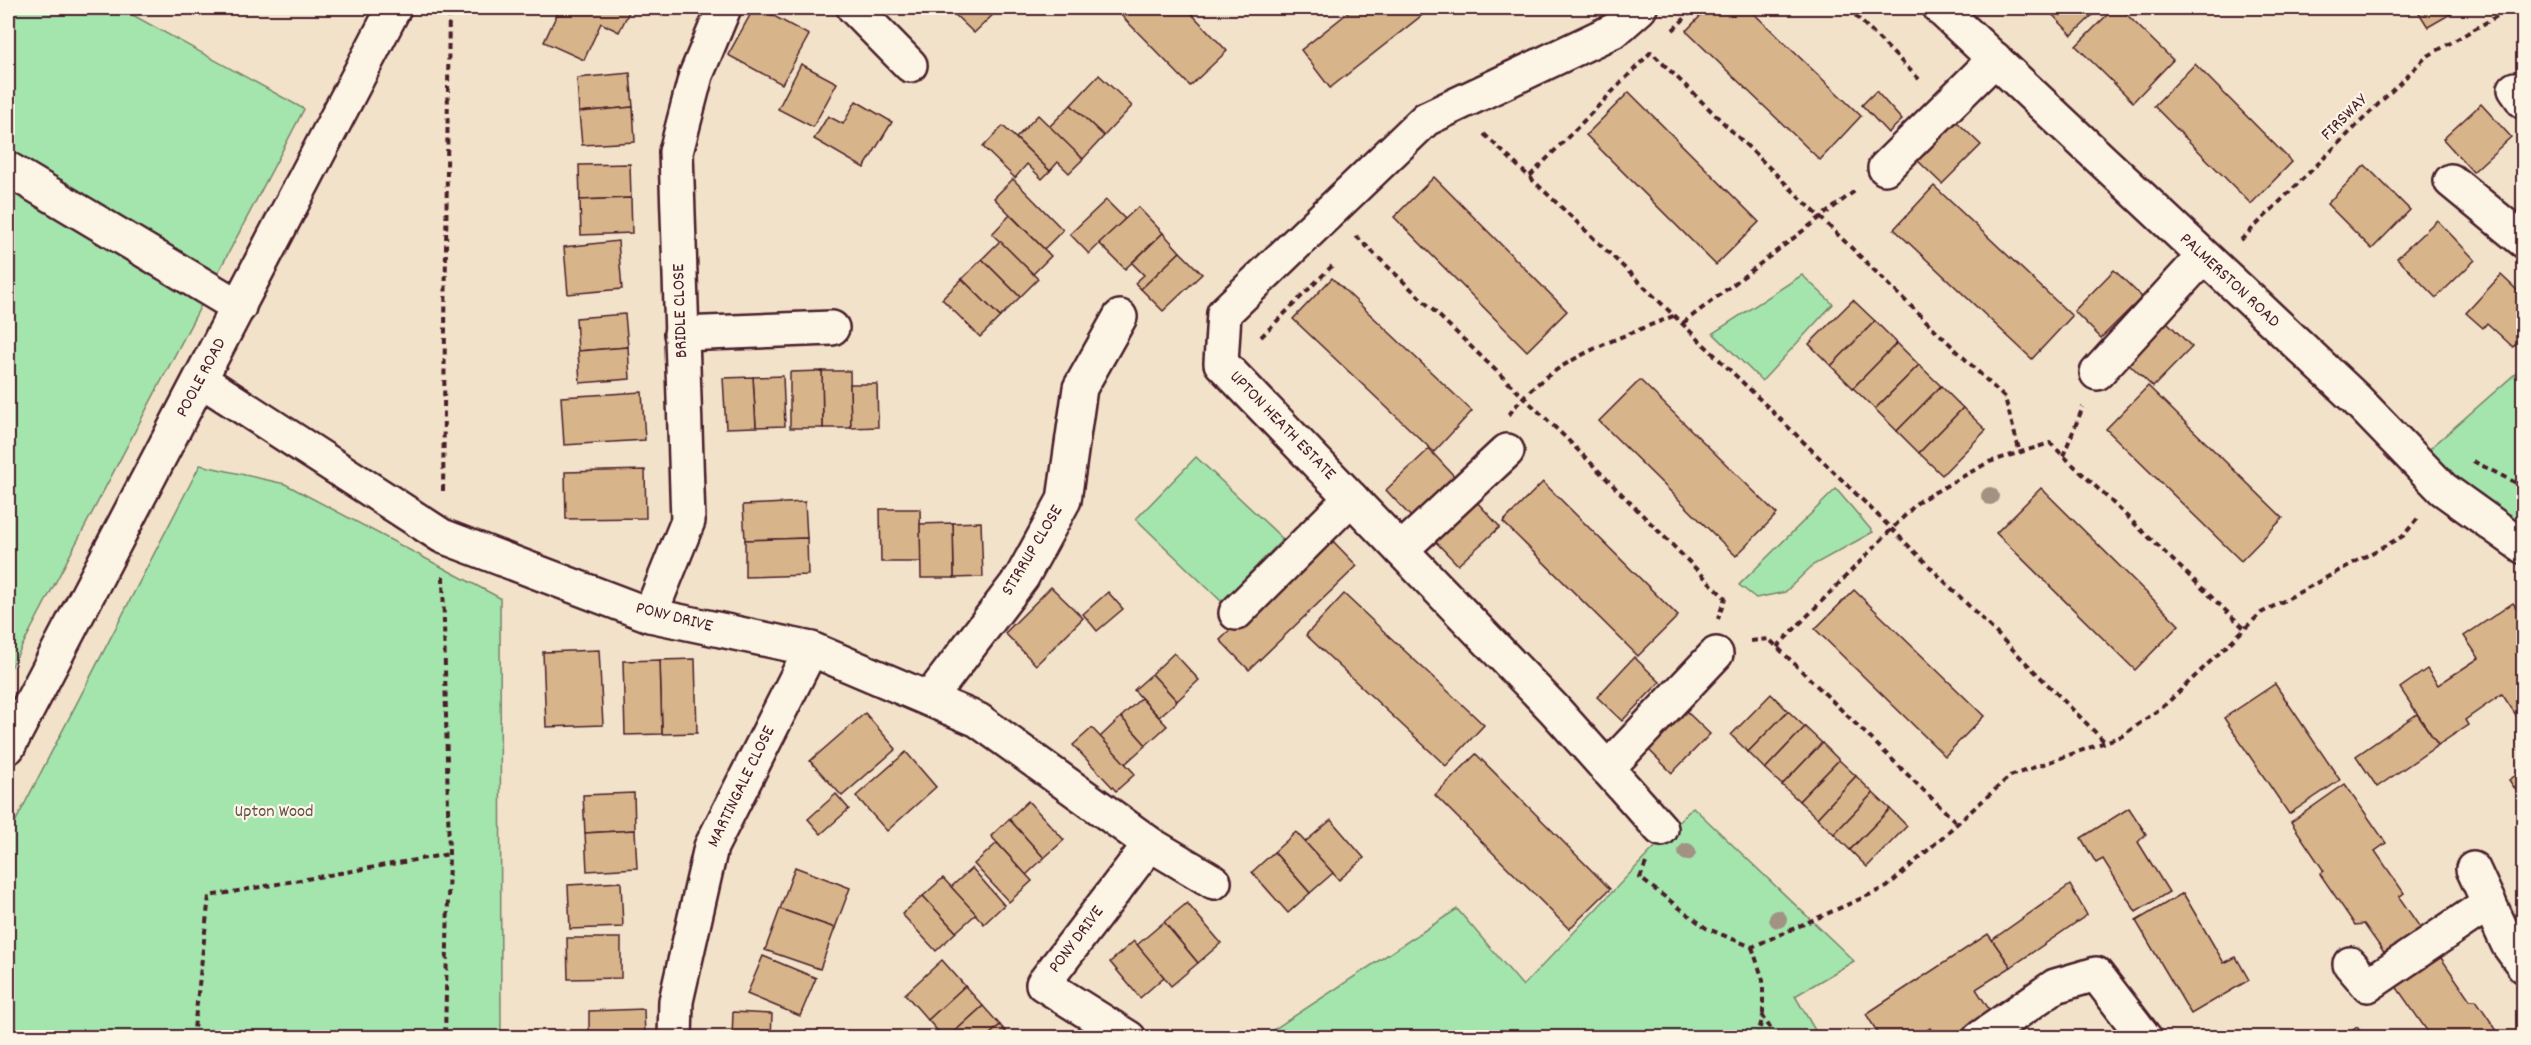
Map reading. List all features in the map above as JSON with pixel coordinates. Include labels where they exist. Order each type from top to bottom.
[{"type":"street","name":"POOLE ROAD","points":[[8,747],[394,8]]},
{"type":"street","name":"BRIDLE CLOSE","points":[[650,615],[688,521],[676,152],[696,75],[724,8]]},
{"type":"street","points":[[854,8],[910,65]]},
{"type":"street","name":"UPTON HEATH ESTATE","points":[[1640,8],[1615,30],[1426,118],[1224,313],[1221,363],[1554,709],[1661,829]]},
{"type":"street","name":"PALMERSTON ROAD","points":[[1940,8],[2355,398],[2443,489],[2523,547]]},
{"type":"street","points":[[1885,168],[1995,59]]},
{"type":"street","points":[[8,169],[239,307]]},
{"type":"street","points":[[2451,181],[2523,241]]},
{"type":"street","points":[[2097,373],[2208,262]]},
{"type":"street","name":"STIRRUP CLOSE","points":[[929,699],[1022,577],[1064,500],[1080,388],[1120,317]]},
{"type":"street","points":[[681,334],[832,328]]},
{"type":"street","name":"PONY DRIVE","points":[[201,380],[442,536],[650,615],[812,649],[978,720],[1150,844],[1214,882]]},
{"type":"street","points":[[1401,550],[1507,451]]},
{"type":"street","points":[[1236,613],[1351,498]]},
{"type":"street","points":[[1607,769],[1720,641]]},
{"type":"street","name":"MARTINGALE CLOSE","points":[[675,1038],[676,1002],[711,847],[812,649]]},
{"type":"street","name":"PONY DRIVE","points":[[1129,1038],[1044,984],[1150,844]]},
{"type":"street","points":[[2473,869],[2508,944],[2523,966]]},
{"type":"street","points":[[2350,964],[2368,985],[2489,903]]},
{"type":"street","points":[[1980,1038],[2055,986],[2096,974],[2145,1038]]},
{"type":"path","points":[[1848,8],[1947,107]]},
{"type":"path","name":"FIRSWAY","points":[[2208,262],[2426,57],[2511,8]]},
{"type":"path","points":[[1530,177],[1651,52],[2005,398],[2020,453]]},
{"type":"path","points":[[1481,130],[1676,315],[2105,742]]},
{"type":"path","points":[[1683,322],[1885,168]]},
{"type":"path","points":[[1334,208],[1359,239],[1522,396],[1725,598],[1717,621],[1720,641]]},
{"type":"path","points":[[1351,247],[1367,231]]},
{"type":"path","points":[[1228,370],[1334,264]]},
{"type":"path","points":[[1507,451],[1501,426],[1522,396],[1581,354],[1676,315]]},
{"type":"path","points":[[2064,456],[2097,373]]},
{"type":"path","points":[[1777,647],[1919,501],[1989,462],[2050,443],[2245,629]]},
{"type":"path","points":[[1661,829],[1640,878],[1706,928],[1752,947],[1887,887],[2010,776],[2122,736],[2164,706],[2261,613],[2403,536],[2443,489]]},
{"type":"path","points":[[1747,642],[1769,639],[1957,823]]},
{"type":"path","points":[[193,1038],[209,896],[449,854]]},
{"type":"path","points":[[1752,947],[1763,980],[1763,1016],[1757,1038]]},
{"type":"path","points":[[1763,1016],[1776,1038]]},
{"type":"green space","points":[[8,8],[120,8],[304,109],[8,673]]},
{"type":"green space","points":[[1802,275],[1833,304],[1762,381],[1713,333]]},
{"type":"green space","points":[[2523,367],[2523,547],[2416,461]]},
{"type":"green space","points":[[1196,457],[1283,539],[1222,602],[1136,519]]},
{"type":"green space","name":"Upton Wood","points":[[200,465],[285,484],[500,598],[501,1037],[8,1037],[8,836]]},
{"type":"green space","points":[[1836,489],[1873,532],[1813,565],[1785,592],[1756,598],[1739,585]]},
{"type":"green space","points":[[1693,807],[1854,961],[1795,996],[1819,1037],[1261,1038],[1457,909],[1523,986]]},
{"type":"building","points":[[560,8],[631,8],[619,32],[601,23],[584,60],[544,42]]},
{"type":"building","points":[[754,8],[759,8],[809,35],[782,84],[728,55]]},
{"type":"building","points":[[948,8],[1000,8],[974,33]]},
{"type":"building","points":[[1114,8],[1186,8],[1227,51],[1190,86]]},
{"type":"building","points":[[1354,8],[1423,8],[1426,12],[1330,88],[1301,50]]},
{"type":"building","points":[[1708,8],[1748,8],[1861,116],[1820,160],[1686,31]]},
{"type":"building","points":[[2046,8],[2100,8],[2072,35]]},
{"type":"building","points":[[2114,8],[2120,8],[2173,60],[2133,102],[2076,46]]},
{"type":"building","points":[[2416,8],[2461,8],[2428,27]]},
{"type":"building","points":[[801,64],[837,83],[813,127],[778,109]]},
{"type":"building","points":[[2195,64],[2292,162],[2251,204],[2154,106]]},
{"type":"building","points":[[630,73],[633,107],[579,112],[577,78]]},
{"type":"building","points":[[1099,75],[1132,106],[1104,136],[1071,105]]},
{"type":"building","points":[[1876,91],[1902,120],[1888,133],[1862,105]]},
{"type":"building","points":[[1629,92],[1759,222],[1716,265],[1586,135]]},
{"type":"building","points":[[856,101],[892,122],[864,168],[814,139],[828,116],[843,124]]},
{"type":"building","points":[[2481,104],[2511,137],[2473,172],[2443,139]]},
{"type":"building","points":[[1071,105],[1104,136],[1083,159],[1049,127]]},
{"type":"building","points":[[633,107],[635,142],[582,145],[579,112]]},
{"type":"building","points":[[1038,115],[1083,159],[1069,173],[1058,162],[1050,171],[1016,138]]},
{"type":"building","points":[[1955,120],[1981,145],[1942,184],[1916,159]]},
{"type":"building","points":[[1003,126],[1050,171],[1042,179],[1027,164],[1015,178],[983,147]]},
{"type":"building","points":[[630,164],[631,198],[580,200],[579,165]]},
{"type":"building","points":[[2365,165],[2410,210],[2372,249],[2327,204]]},
{"type":"building","points":[[1434,177],[1567,311],[1527,351],[1394,217]]},
{"type":"building","points":[[1013,179],[1063,230],[1044,249],[994,198]]},
{"type":"building","points":[[1934,186],[2072,316],[2032,359],[1894,229]]},
{"type":"building","points":[[631,198],[632,233],[581,235],[580,200]]},
{"type":"building","points":[[1106,200],[1125,219],[1089,254],[1070,234]]},
{"type":"building","points":[[1138,207],[1163,233],[1125,269],[1099,243]]},
{"type":"building","points":[[1010,215],[1051,256],[1033,274],[992,234]]},
{"type":"building","points":[[2437,220],[2475,260],[2436,298],[2397,258]]},
{"type":"building","points":[[1163,233],[1180,252],[1141,289],[1135,283],[1144,275],[1132,263]]},
{"type":"building","points":[[618,241],[622,289],[568,294],[564,247]]},
{"type":"building","points":[[1000,241],[1038,279],[1020,297],[982,259]]},
{"type":"building","points":[[1180,252],[1202,274],[1163,311],[1141,289]]},
{"type":"building","points":[[982,259],[1020,297],[1000,317],[962,279]]},
{"type":"building","points":[[2114,270],[2142,297],[2101,338],[2074,311]]},
{"type":"building","points":[[2501,275],[2518,291],[2524,288],[2524,336],[2513,347],[2487,323],[2483,328],[2466,313]]},
{"type":"building","points":[[1332,278],[1472,411],[1434,452],[1293,319]]},
{"type":"building","points":[[962,279],[1000,317],[980,337],[942,299]]},
{"type":"building","points":[[1853,300],[1875,321],[1831,366],[1809,344]]},
{"type":"building","points":[[625,314],[628,347],[578,351],[576,318]]},
{"type":"building","points":[[2165,320],[2192,347],[2153,387],[2126,361]]},
{"type":"building","points":[[1875,321],[1897,343],[1853,388],[1831,366]]},
{"type":"building","points":[[1897,343],[1919,365],[1875,409],[1853,388]]},
{"type":"building","points":[[628,347],[630,379],[580,383],[578,351]]},
{"type":"building","points":[[1919,365],[1941,386],[1897,431],[1875,409]]},
{"type":"building","points":[[822,371],[850,371],[851,428],[823,428]]},
{"type":"building","points":[[822,371],[823,428],[790,428],[790,372]]},
{"type":"building","points":[[783,376],[785,426],[756,427],[753,377]]},
{"type":"building","points":[[753,377],[756,427],[726,428],[723,378]]},
{"type":"building","points":[[1640,380],[1777,514],[1736,556],[1599,421]]},
{"type":"building","points":[[850,384],[877,384],[878,427],[851,428]]},
{"type":"building","points":[[1941,386],[1963,408],[1919,453],[1897,431]]},
{"type":"building","points":[[2148,386],[2283,518],[2241,561],[2106,429]]},
{"type":"building","points":[[642,392],[645,440],[564,445],[561,397]]},
{"type":"building","points":[[1963,408],[1986,430],[1942,475],[1919,453]]},
{"type":"building","points":[[1429,449],[1455,477],[1412,518],[1386,490]]},
{"type":"building","points":[[645,470],[646,518],[566,519],[565,472]]},
{"type":"building","points":[[1543,482],[1678,616],[1638,656],[1503,522]]},
{"type":"building","points":[[2041,488],[2179,625],[2135,670],[1996,533]]},
{"type":"building","points":[[1476,501],[1500,527],[1458,565],[1434,540]]},
{"type":"building","points":[[805,502],[807,538],[745,540],[743,505]]},
{"type":"building","points":[[880,509],[920,509],[921,562],[881,562]]},
{"type":"building","points":[[981,522],[983,577],[954,578],[953,523]]},
{"type":"building","points":[[953,523],[954,578],[921,578],[920,524]]},
{"type":"building","points":[[1328,536],[1357,566],[1249,670],[1220,640]]},
{"type":"building","points":[[807,538],[808,575],[745,577],[745,540]]},
{"type":"building","points":[[1051,587],[1083,618],[1036,665],[1005,633]]},
{"type":"building","points":[[1854,590],[1984,716],[1945,756],[1815,629]]},
{"type":"building","points":[[1108,592],[1123,609],[1097,631],[1083,614]]},
{"type":"building","points":[[1344,594],[1484,725],[1446,766],[1306,635]]},
{"type":"building","points":[[2513,603],[2524,619],[2524,727],[2502,694],[2465,720],[2468,725],[2438,745],[2400,688],[2427,669],[2438,685],[2479,658],[2464,636]]},
{"type":"building","points":[[599,650],[603,725],[546,727],[543,652]]},
{"type":"building","points":[[1174,653],[1199,680],[1177,701],[1152,674]]},
{"type":"building","points":[[1634,657],[1660,682],[1622,721],[1597,697]]},
{"type":"building","points":[[695,659],[697,733],[662,734],[660,660]]},
{"type":"building","points":[[660,660],[662,734],[625,735],[623,661]]},
{"type":"building","points":[[1152,674],[1177,701],[1159,717],[1134,690]]},
{"type":"building","points":[[2275,684],[2340,780],[2289,814],[2224,718]]},
{"type":"building","points":[[1771,694],[1788,711],[1748,752],[1731,735]]},
{"type":"building","points":[[1141,698],[1167,726],[1146,745],[1121,717]]},
{"type":"building","points":[[1684,709],[1710,734],[1672,773],[1647,748]]},
{"type":"building","points":[[1788,711],[1805,727],[1765,769],[1748,752]]},
{"type":"building","points":[[865,713],[896,749],[842,796],[810,761]]},
{"type":"building","points":[[2417,714],[2438,745],[2377,787],[2356,756]]},
{"type":"building","points":[[1121,717],[1146,745],[1125,764],[1100,737]]},
{"type":"building","points":[[1805,727],[1822,743],[1782,785],[1765,769]]},
{"type":"building","points":[[1092,728],[1135,774],[1116,791],[1073,745]]},
{"type":"building","points":[[1822,743],[1839,760],[1799,801],[1782,785]]},
{"type":"building","points":[[906,752],[936,787],[887,831],[856,796]]},
{"type":"building","points":[[1476,754],[1610,889],[1569,929],[1435,795]]},
{"type":"building","points":[[1839,760],[1856,776],[1817,818],[1799,801]]},
{"type":"building","points":[[2524,770],[2524,802],[2509,780]]},
{"type":"building","points":[[1856,776],[1873,793],[1834,834],[1817,818]]},
{"type":"building","points":[[2345,784],[2386,843],[2375,851],[2404,893],[2399,897],[2470,1000],[2476,1000],[2502,1038],[2439,1038],[2435,1032],[2430,1035],[2395,985],[2403,979],[2364,924],[2355,925],[2320,874],[2324,871],[2291,822]]},
{"type":"building","points":[[634,793],[635,830],[585,833],[583,795]]},
{"type":"building","points":[[1873,793],[1890,809],[1850,850],[1834,834]]},
{"type":"building","points":[[836,794],[849,809],[821,834],[808,819]]},
{"type":"building","points":[[1028,801],[1064,840],[1044,858],[1009,819]]},
{"type":"building","points":[[2129,808],[2146,834],[2138,842],[2169,892],[2136,912],[2103,859],[2096,863],[2081,838]]},
{"type":"building","points":[[1890,809],[1907,826],[1867,867],[1850,850]]},
{"type":"building","points":[[1009,819],[1044,858],[1026,875],[991,836]]},
{"type":"building","points":[[1331,820],[1364,858],[1339,880],[1305,842]]},
{"type":"building","points":[[635,830],[637,868],[587,871],[585,833]]},
{"type":"building","points":[[1296,832],[1333,873],[1310,893],[1274,852]]},
{"type":"building","points":[[997,843],[1032,881],[1009,902],[974,864]]},
{"type":"building","points":[[1274,852],[1310,893],[1288,913],[1252,872]]},
{"type":"building","points":[[795,867],[850,888],[835,928],[780,909]]},
{"type":"building","points":[[972,868],[1004,905],[984,924],[951,887]]},
{"type":"building","points":[[943,878],[976,914],[956,932],[923,896]]},
{"type":"building","points":[[621,882],[623,927],[570,929],[568,885]]},
{"type":"building","points":[[2070,885],[2087,915],[2011,967],[1992,940]]},
{"type":"building","points":[[2183,893],[2224,963],[2236,957],[2249,980],[2191,1014],[2136,921]]},
{"type":"building","points":[[923,896],[956,932],[936,951],[902,914]]},
{"type":"building","points":[[1187,903],[1221,943],[1198,963],[1164,922]]},
{"type":"building","points":[[780,909],[835,928],[820,969],[765,950]]},
{"type":"building","points":[[1164,922],[1198,963],[1171,986],[1137,945]]},
{"type":"building","points":[[1988,934],[2011,967],[1976,989],[2003,1031],[2011,1026],[2019,1038],[1937,1038],[1930,1028],[1916,1038],[1881,1038],[1866,1014]]},
{"type":"building","points":[[567,938],[621,938],[621,978],[568,979]]},
{"type":"building","points":[[1134,941],[1164,977],[1140,998],[1110,962]]},
{"type":"building","points":[[763,956],[816,978],[800,1016],[747,994]]},
{"type":"building","points":[[942,960],[965,986],[928,1020],[905,994]]},
{"type":"building","points":[[965,986],[983,1006],[952,1034],[944,1038],[928,1020]]},
{"type":"building","points":[[983,1006],[1000,1025],[986,1038],[955,1038],[952,1034]]},
{"type":"building","points":[[644,1009],[645,1038],[589,1038],[589,1011]]},
{"type":"building","points":[[733,1012],[772,1014],[771,1038],[732,1038]]},
{"type":"building","points":[[1000,1025],[1011,1038],[986,1038]]},
{"type":"building","points":[[2357,1027],[2365,1038],[2342,1038]]}]
